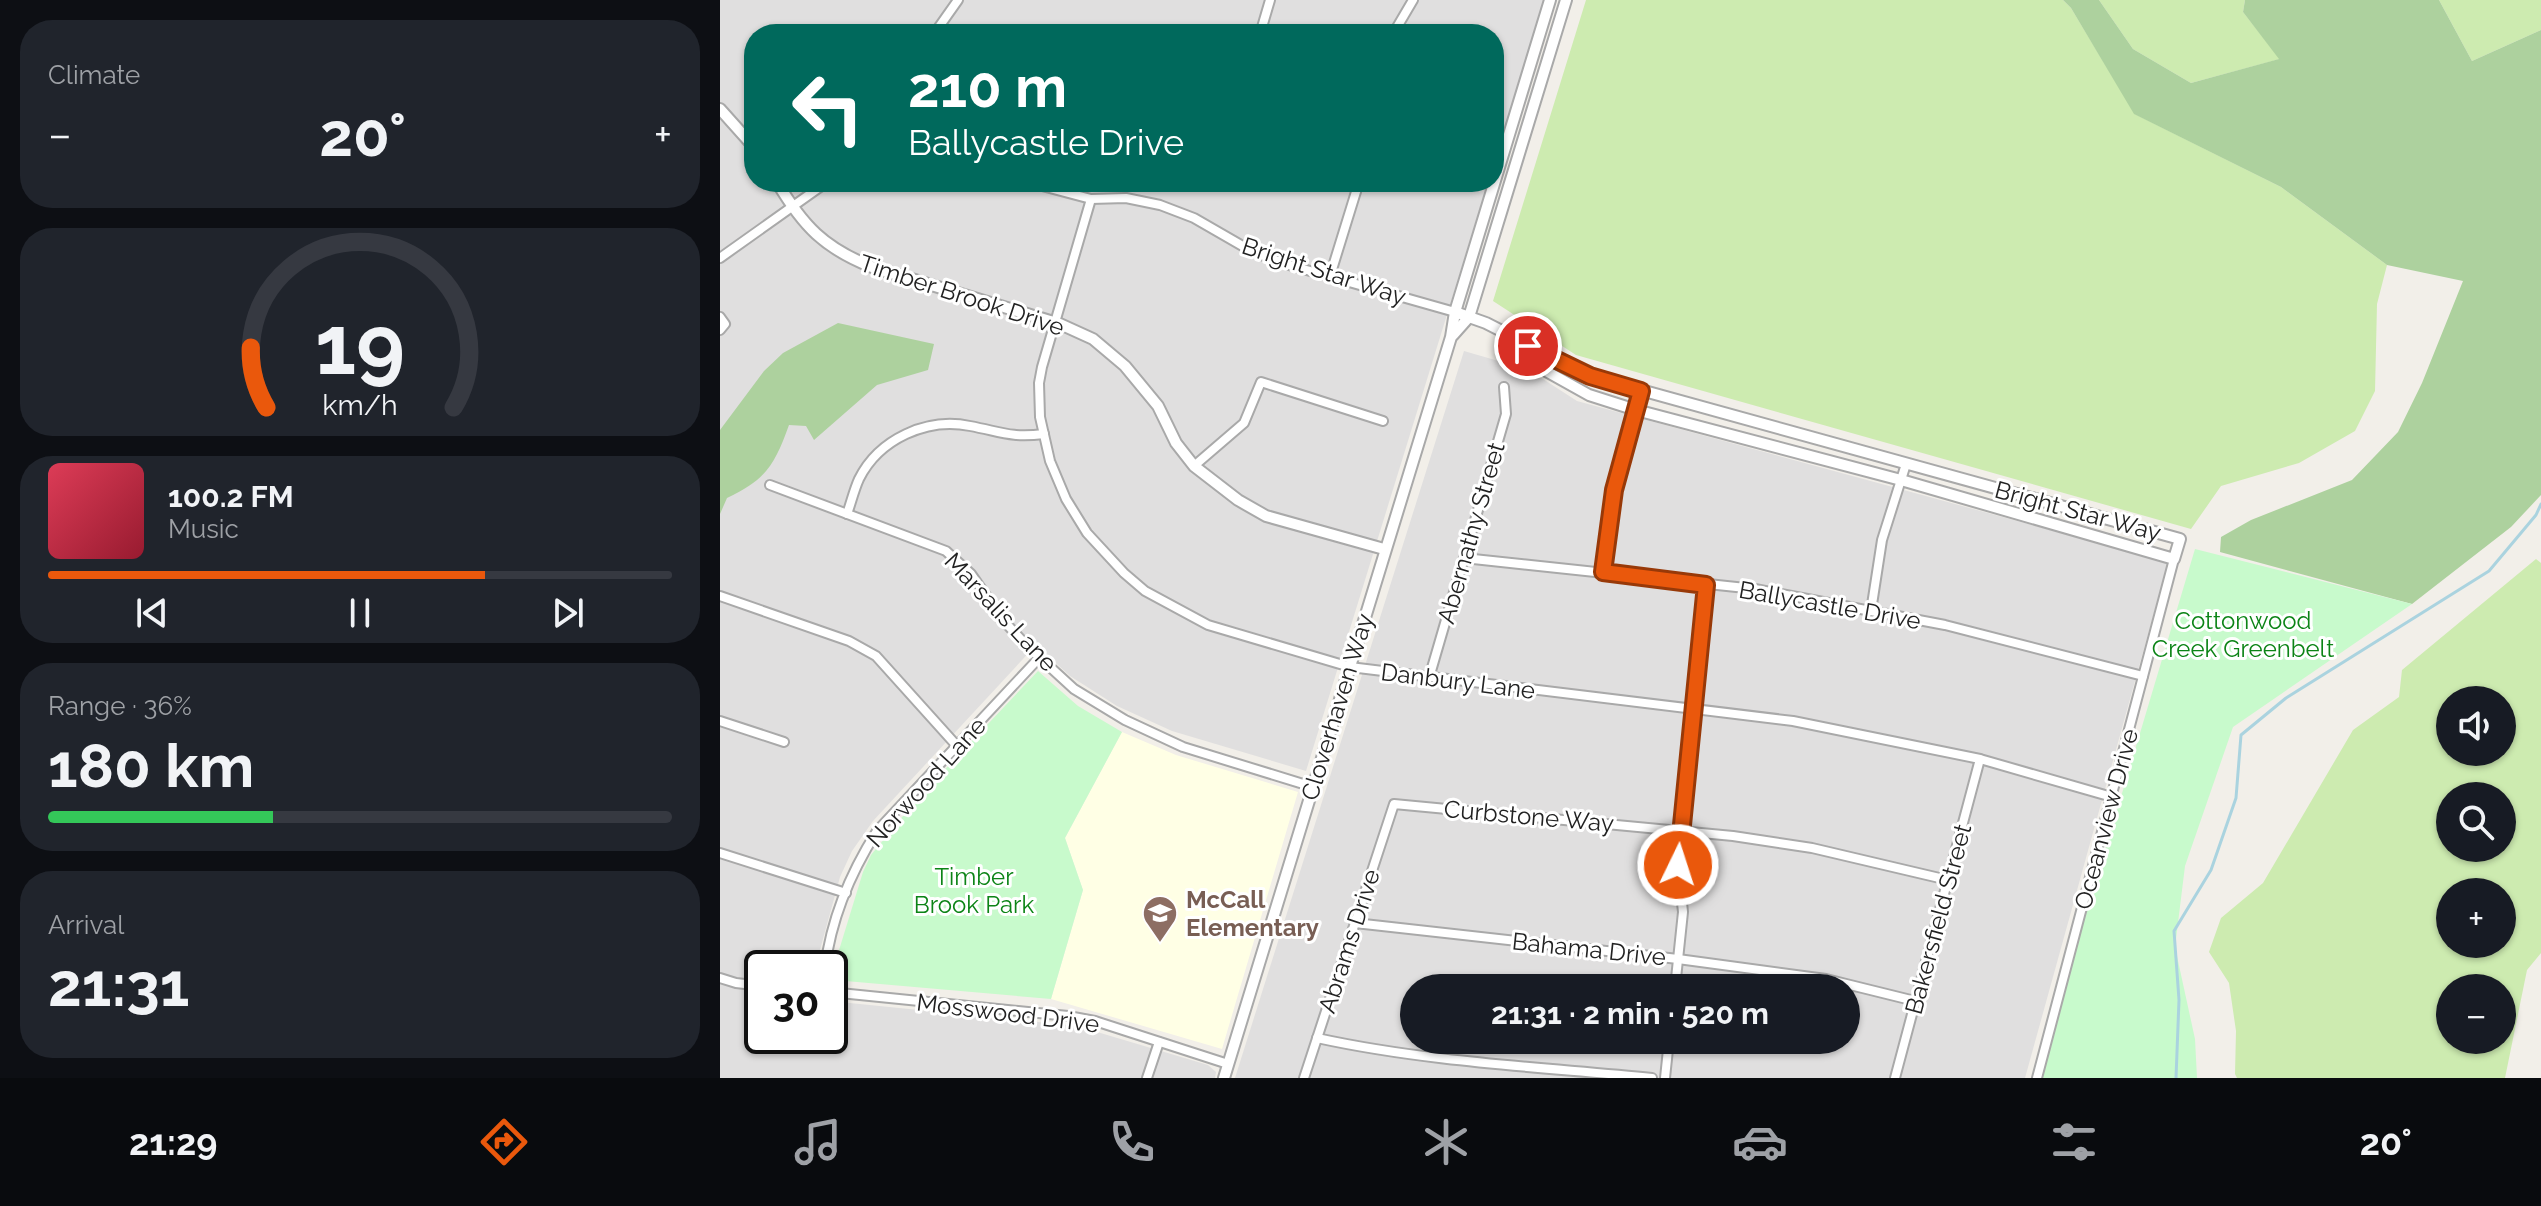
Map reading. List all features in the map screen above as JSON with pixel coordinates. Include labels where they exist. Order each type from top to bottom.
[{"type":"street","points":[[941,24],[958,0]]},
{"type":"street","points":[[1263,24],[1270,0]]},
{"type":"street","points":[[1399,24],[1413,0]]},
{"type":"street","name":"Cloverhaven Way","points":[[1504,151],[1550,0]]},
{"type":"street","name":"Cloverhaven Way","points":[[1451,337],[1469,317],[1566,0]]},
{"type":"street","points":[[720,109],[744,136]]},
{"type":"street","name":"Timber Brook Drive","points":[[783,192],[823,242],[850,259],[1056,323],[1093,339],[1125,366],[1158,406],[1176,443],[1194,466],[1238,500],[1266,516],[1384,549]]},
{"type":"street","points":[[720,258],[814,192]]},
{"type":"street","name":"Bright Star Way","points":[[1065,192],[1091,199],[1126,198],[1160,205],[1194,218],[1253,252],[1486,323],[1590,376],[2180,539],[2174,559],[1589,395],[1546,371],[1528,346]]},
{"type":"street","points":[[1330,276],[1356,192]]},
{"type":"street","name":"Cloverhaven Way","points":[[1224,1078],[1451,337],[1455,312],[1492,192]]},
{"type":"street","name":"Danbury Lane","points":[[1091,199],[1039,383],[1040,417],[1050,461],[1066,499],[1087,533],[1124,573],[1169,606],[1208,625],[1350,667],[1793,721],[1980,759],[2112,797]]},
{"type":"street","points":[[1194,466],[1244,423],[1261,382],[1383,421]]},
{"type":"street","name":"Abernathy Street","points":[[1429,678],[1506,414],[1504,387]]},
{"type":"street","points":[[1603,572],[1614,490],[1641,391]]},
{"type":"street","points":[[847,514],[858,481],[873,458],[895,440],[920,428],[956,424],[1009,436],[1044,434]]},
{"type":"street","points":[[1871,611],[1882,540],[1906,464]]},
{"type":"street","name":"Marsalis Lane","points":[[770,485],[946,551],[971,574],[1003,620],[1039,658],[1074,689],[1151,734],[1183,747],[1313,787]]},
{"type":"street","name":"Ballycastle Drive","points":[[1464,558],[1755,589],[1945,625],[2143,676]]},
{"type":"street","name":"Oceanview Drive","points":[[2037,1078],[2174,559]]},
{"type":"street","points":[[1676,974],[1683,912],[1678,865],[1680,830],[1706,585]]},
{"type":"street","points":[[720,596],[849,641],[876,656],[957,746]]},
{"type":"street","name":"Norwood Lane","points":[[828,950],[857,863],[877,831],[1039,658]]},
{"type":"street","points":[[720,721],[784,742]]},
{"type":"street","name":"Bakersfield Street","points":[[1895,1078],[1980,759]]},
{"type":"street","name":"Curbstone Way","points":[[1394,804],[1680,830],[1812,848],[1948,880]]},
{"type":"street","name":"Abrams Drive","points":[[1304,1078],[1394,804]]},
{"type":"street","points":[[720,853],[846,893]]},
{"type":"street","name":"Bahama Drive","points":[[1355,923],[1826,979],[1915,1001]]},
{"type":"street","points":[[720,978],[744,984]]},
{"type":"street","name":"Mosswood Drive","points":[[848,994],[1068,1016],[1228,1064]]},
{"type":"street","points":[[1317,1038],[1410,1055],[1652,1078]]},
{"type":"street","points":[[1147,1078],[1159,1042]]},
{"type":"street","points":[[1665,1078],[1668,1054]]},
{"type":"shaded area","points":[[720,0],[1544,0],[1504,130],[1504,24],[744,24],[744,192],[1485,192],[1306,771],[1172,731],[1117,706],[1070,676],[1036,645],[873,821],[852,851],[840,877],[820,950],[744,950],[744,1054],[848,1054],[848,1003],[1077,1026],[1208,1065],[1216,1072],[1215,1078],[720,1078]]},
{"type":"shaded area","points":[[1464,351],[1529,370],[1577,401],[2168,562],[2025,1078],[1235,1078]]},
{"type":"shaded area","name":"McCall Elementary","points":[[1122,732],[1176,755],[1298,792],[1222,1049],[1051,999],[1083,890],[1065,838]]},
{"type":"green space","points":[[1586,0],[2063,0],[2071,8],[2135,114],[2281,187],[2387,265],[2377,304],[2375,391],[2355,431],[2299,463],[2221,486],[2191,529],[1576,355],[1493,301]]},
{"type":"green space","points":[[2063,0],[2099,0],[2133,49],[2191,83],[2279,59],[2243,12],[2245,0],[2439,0],[2472,61],[2541,30],[2541,495],[2511,527],[2412,604],[2220,552],[2221,537],[2251,520],[2352,480],[2398,432],[2422,383],[2463,281],[2387,265],[2281,187],[2134,114],[2071,8]]},
{"type":"green space","points":[[2099,0],[2245,0],[2243,12],[2280,59],[2191,83],[2133,49]]},
{"type":"green space","points":[[2439,0],[2541,0],[2541,30],[2472,61]]},
{"type":"green space","points":[[838,323],[934,344],[928,370],[877,385],[814,440],[806,426],[789,425],[774,460],[760,477],[727,498],[720,514],[720,430],[764,371],[783,353]]},
{"type":"green space","name":"Cottonwood Creek Greenbelt","points":[[2195,549],[2412,604],[2233,727],[2185,866],[2175,947],[2195,1039],[2197,1078],[2037,1078]]},
{"type":"green space","points":[[2536,559],[2541,563],[2541,953],[2527,970],[2516,1024],[2516,974],[2436,974],[2436,1054],[2510,1054],[2505,1078],[2237,1078],[2236,1031],[2229,983],[2209,952],[2221,918],[2263,883],[2353,730],[2399,697],[2402,670]]},
{"type":"green space","name":"Timber Brook Park","points":[[1038,671],[1078,706],[1122,732],[1065,838],[1083,890],[1051,999],[848,981],[848,950],[839,950],[863,872],[871,855],[917,799]]},
{"type":"waterway","points":[[2176,1078],[2179,1000],[2174,931],[2211,870],[2236,798],[2241,735],[2286,698],[2489,571],[2536,515],[2541,504]]},
{"type":"place","name":"McCall Elementary","points":[[1160,944]]},
{"type":"route","points":[[1528,346],[1590,376],[1641,391],[1614,490],[1603,572],[1706,585],[1678,865]]}]
